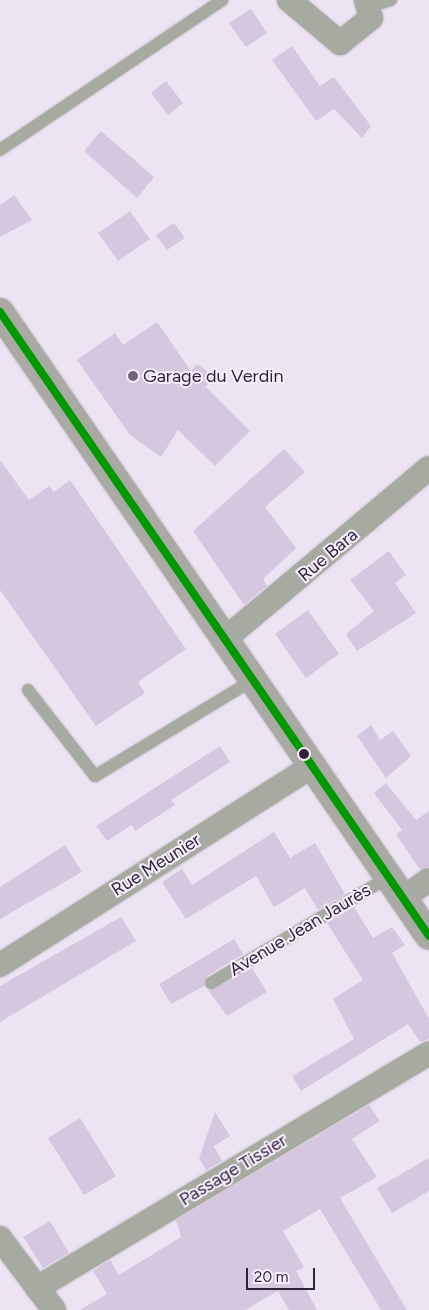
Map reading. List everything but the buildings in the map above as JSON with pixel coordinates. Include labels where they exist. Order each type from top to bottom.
[{"type":"main road","name":"Avenue Jean Jaurès","points":[[0,312],[429,936]]},
{"type":"street","points":[[289,0],[340,43],[371,18],[367,3]]},
{"type":"street","name":"Rue Bara","points":[[225,639],[429,468]]},
{"type":"street","name":"Rue Meunier","points":[[0,965],[312,766]]},
{"type":"street","points":[[396,888],[429,880]]},
{"type":"street","name":"Passage Tissier","points":[[37,1288],[429,1053]]},
{"type":"street","points":[[0,1238],[54,1310]]},
{"type":"lane","points":[[0,150],[222,0]]},
{"type":"lane","points":[[367,3],[391,0]]},
{"type":"lane","points":[[28,690],[95,776],[253,680]]},
{"type":"lane","name":"Avenue Jean Jaurès","points":[[212,984],[396,888]]},
{"type":"transit line","points":[[0,312],[429,936]]},
{"type":"place","name":"Garage du Verdin","points":[[133,376]]}]
